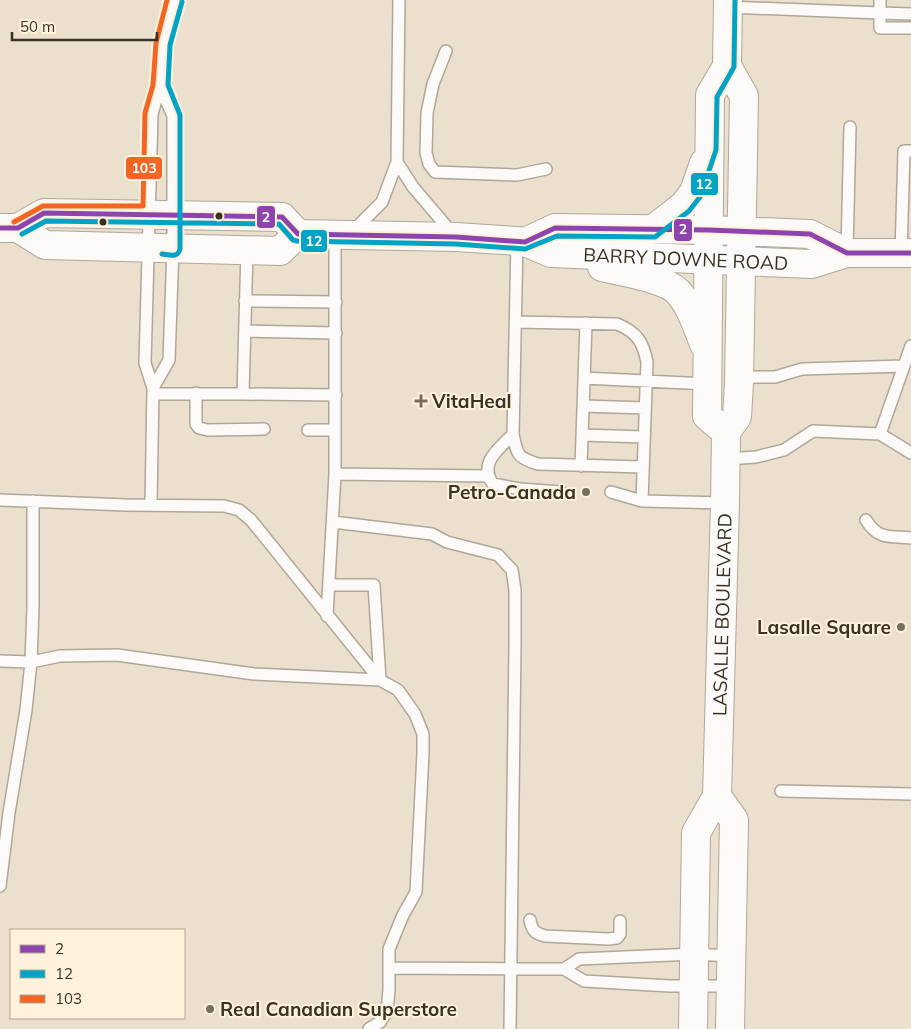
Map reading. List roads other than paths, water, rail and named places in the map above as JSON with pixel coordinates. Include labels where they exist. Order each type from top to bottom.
[{"type":"main road","points":[[726,432],[707,416],[707,384],[710,95],[727,66],[728,3]]},
{"type":"main road","name":"LASALLE BOULEVARD","points":[[693,1029],[696,833],[717,796],[726,503],[726,432],[737,417],[739,379],[744,96],[727,66]]},
{"type":"main road","points":[[652,230],[684,205],[694,192],[709,148]]},
{"type":"main road","points":[[44,213],[282,217],[298,234],[280,251],[46,245],[9,228],[44,213]]},
{"type":"main road","name":"BARRY DOWNE ROAD","points":[[521,242],[555,228],[742,231],[810,234],[847,253]]},
{"type":"main road","name":"BARRY DOWNE ROAD","points":[[298,234],[456,237],[521,242],[551,253],[740,262],[812,264],[847,253],[906,253]]},
{"type":"main road","points":[[568,254],[601,267],[651,278],[668,284],[678,292],[690,310],[708,352]]},
{"type":"main road","points":[[717,796],[734,820],[730,1029]]},
{"type":"lane","points":[[151,504],[153,391],[145,363],[161,247],[162,215],[152,114],[160,86],[163,44],[175,0]]},
{"type":"lane","points":[[327,616],[335,474],[336,302],[342,235],[382,202],[397,162],[399,0]]},
{"type":"lane","points":[[880,0],[880,28],[911,28]]},
{"type":"lane","points":[[728,3],[806,4],[880,13],[911,14]]},
{"type":"lane","points":[[446,51],[433,84],[427,113],[426,152],[429,164],[435,172],[517,175],[546,169]]},
{"type":"lane","points":[[153,391],[169,360],[161,247],[162,215],[173,116],[160,86]]},
{"type":"lane","points":[[847,253],[850,127]]},
{"type":"lane","points":[[906,253],[904,151],[911,151]]},
{"type":"lane","points":[[397,162],[413,187],[456,237]]},
{"type":"lane","points":[[521,242],[516,322],[513,434],[517,453],[525,460],[538,464],[643,467]]},
{"type":"lane","points":[[243,394],[247,250]]},
{"type":"lane","points":[[245,301],[336,302]]},
{"type":"lane","points":[[516,322],[617,324],[628,328],[638,338],[647,362],[642,501]]},
{"type":"lane","points":[[581,466],[586,323]]},
{"type":"lane","points":[[245,331],[336,333]]},
{"type":"lane","points":[[880,434],[911,346]]},
{"type":"lane","points":[[739,379],[756,376],[775,377],[802,369],[904,366]]},
{"type":"lane","points":[[584,378],[707,384]]},
{"type":"lane","points":[[153,391],[336,395]]},
{"type":"lane","points":[[196,393],[196,424],[199,428],[208,430],[264,429]]},
{"type":"lane","points":[[583,406],[645,408]]},
{"type":"lane","points":[[308,430],[336,430]]},
{"type":"lane","points":[[725,459],[756,457],[784,450],[813,431],[880,434],[911,453]]},
{"type":"lane","points":[[513,434],[492,456],[487,476],[493,484],[504,487],[561,492]]},
{"type":"lane","points":[[582,435],[644,437]]},
{"type":"lane","points":[[335,474],[487,476]]},
{"type":"lane","points":[[611,492],[642,501],[726,503]]},
{"type":"lane","points":[[0,500],[224,506],[239,510],[251,520],[380,680],[398,690],[415,714],[423,734],[416,892],[388,949],[387,1011],[380,1022],[369,1029]]},
{"type":"lane","points":[[0,886],[9,812],[26,710],[31,662],[33,501]]},
{"type":"lane","points":[[866,520],[872,530],[879,535],[911,538]]},
{"type":"lane","points":[[333,522],[432,534],[447,542],[498,556],[512,570],[515,590],[515,645],[510,1029]]},
{"type":"lane","points":[[329,585],[374,585],[380,680]]},
{"type":"lane","points":[[0,661],[31,662],[60,656],[117,655],[254,674],[380,680]]},
{"type":"lane","points":[[781,791],[911,794]]},
{"type":"lane","points":[[530,920],[536,934],[609,939],[617,938],[620,934],[620,921]]},
{"type":"lane","points":[[389,968],[564,968],[579,959],[694,954],[731,955]]},
{"type":"lane","points":[[564,968],[584,981],[670,986],[730,986]]},
{"type":"place","name":"VitaHeal","points":[[421,401]]},
{"type":"place","name":"Petro-Canada","points":[[586,492]]},
{"type":"place","name":"Lasalle Square","points":[[901,627]]},
{"type":"place","name":"Real Canadian Superstore","points":[[210,1009]]}]
